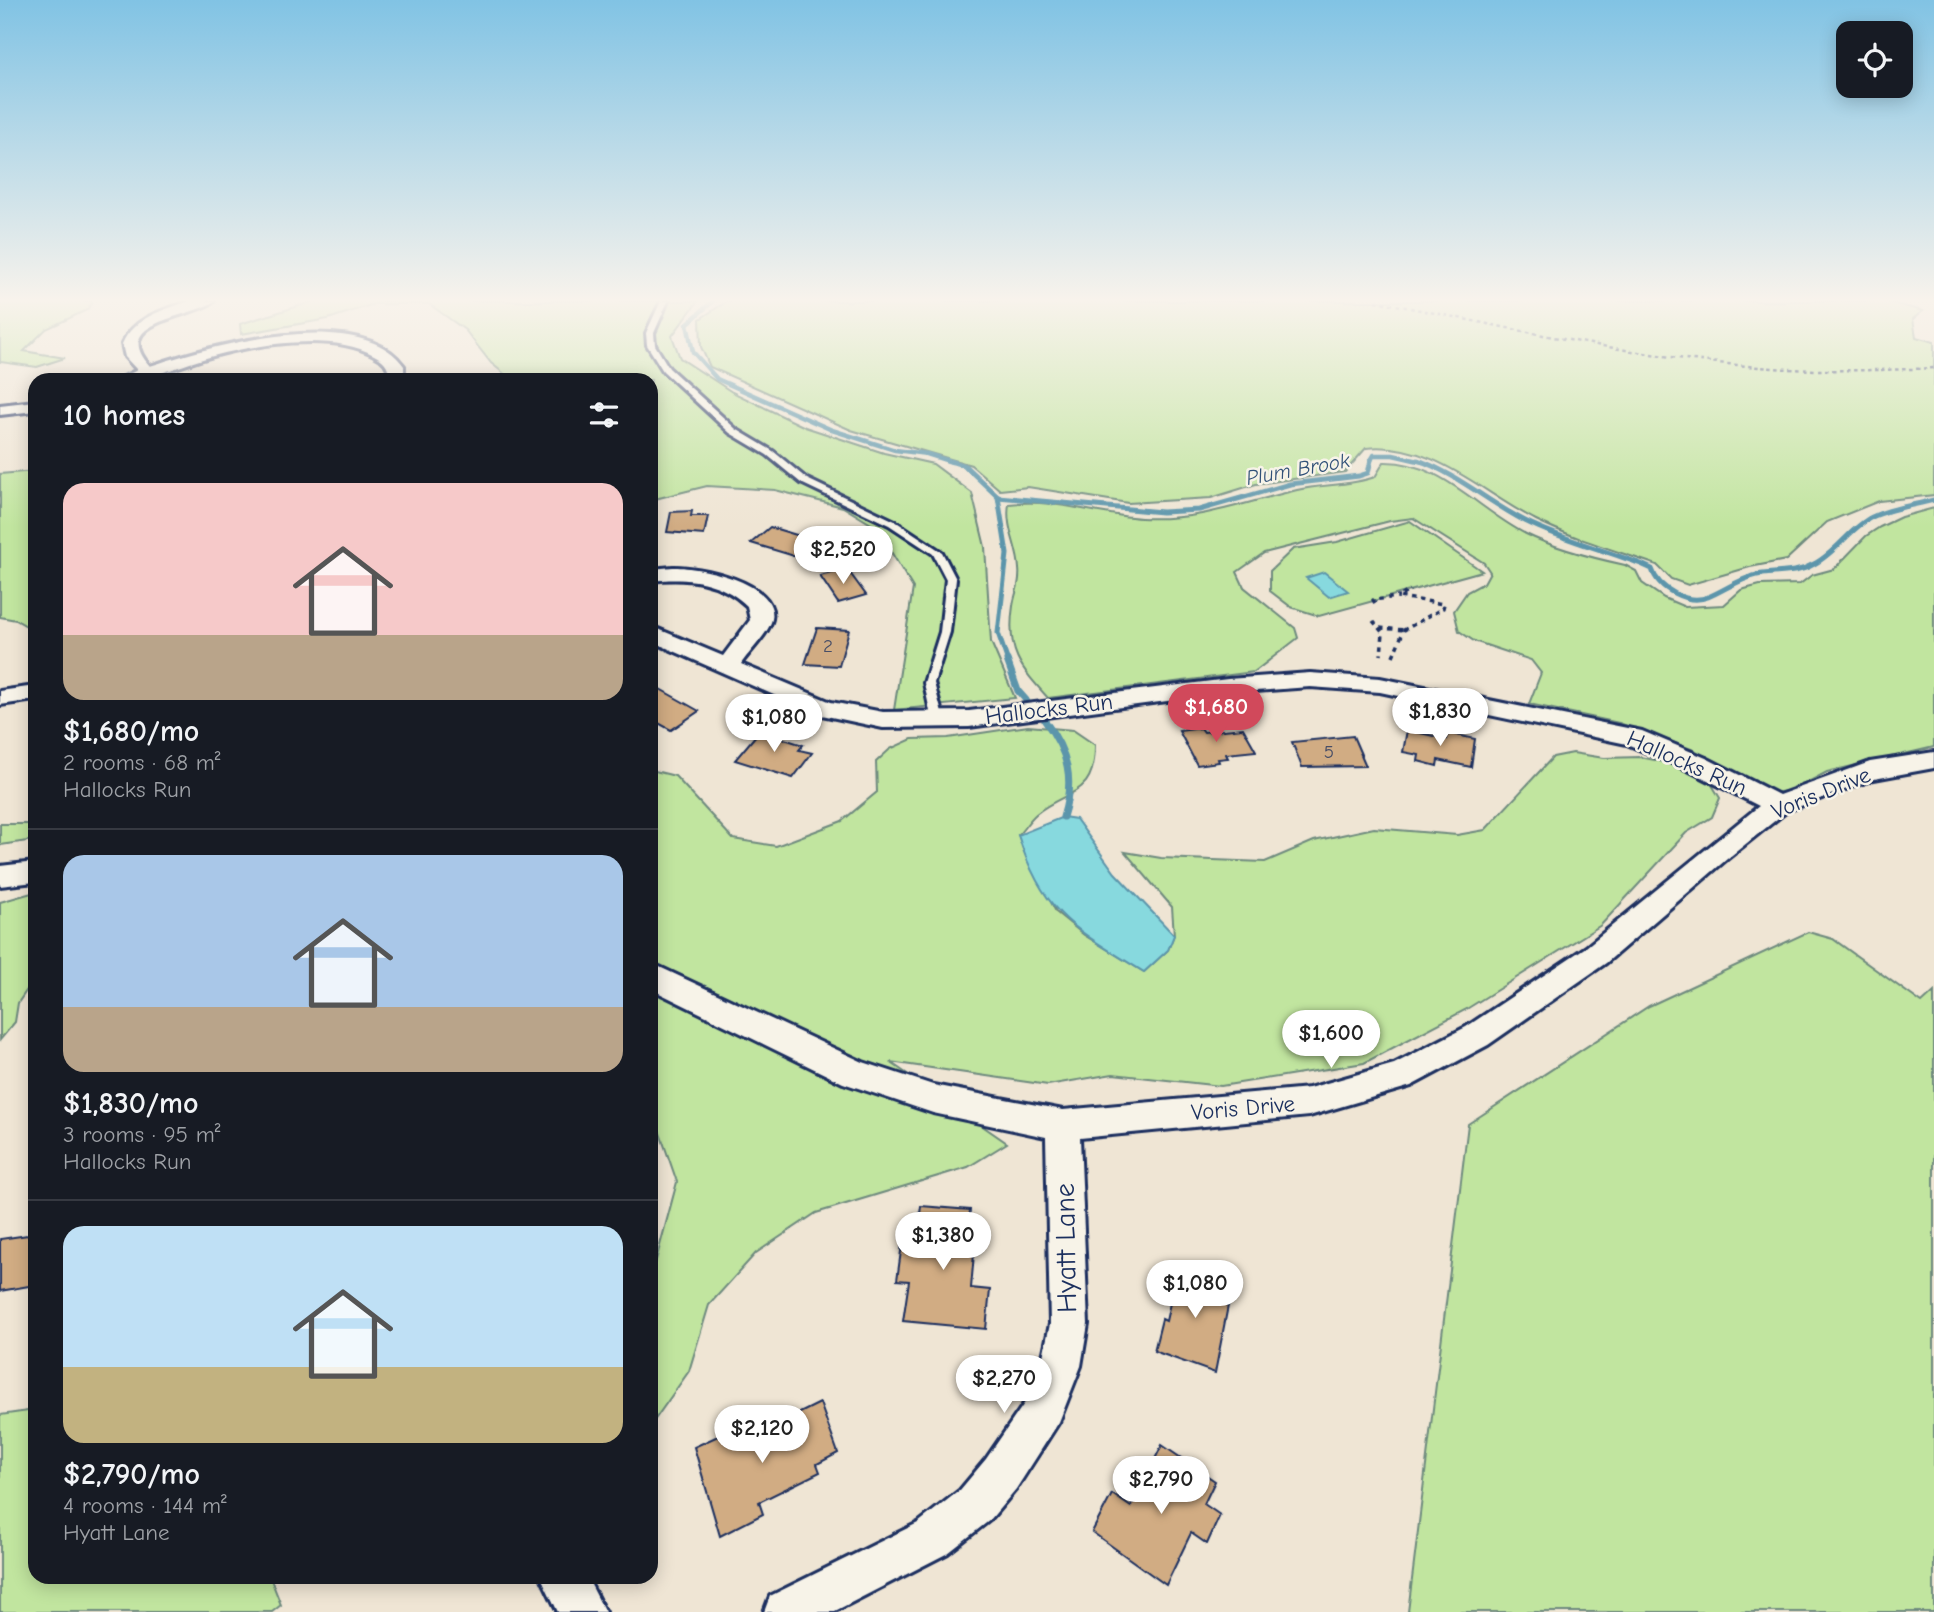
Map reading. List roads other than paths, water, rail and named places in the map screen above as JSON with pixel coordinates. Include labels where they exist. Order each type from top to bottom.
[{"type":"street","points":[[0,410],[28,407]]},
{"type":"street","points":[[658,575],[698,574],[736,589],[757,602],[762,613],[761,620],[727,666]]},
{"type":"street","name":"Hallocks Run","points":[[658,636],[825,709],[883,720],[938,721],[1228,686],[1342,681],[1428,694],[1633,737],[1697,764],[1778,805]]},
{"type":"street","points":[[0,698],[28,694]]},
{"type":"street","name":"Voris Drive","points":[[658,978],[854,1073],[933,1099],[1063,1125],[1309,1102],[1362,1089],[1435,1060],[1596,955],[1717,852],[1778,805],[1870,771],[1934,760]]},
{"type":"street","points":[[0,876],[28,873]]},
{"type":"street","name":"Hyatt Lane","points":[[786,1612],[944,1530],[975,1504],[1001,1474],[1045,1408],[1061,1366],[1069,1324],[1063,1125]]},
{"type":"street","points":[[567,1584],[583,1612]]},
{"type":"lane","points":[[674,376],[733,430],[770,453],[804,481],[892,523],[937,552],[951,579],[945,632],[929,683],[938,721]]},
{"type":"water","points":[[1324,572],[1348,591],[1329,597],[1306,578]]},
{"type":"water","points":[[1063,817],[1076,819],[1115,873],[1174,935],[1168,950],[1144,972],[1099,944],[1065,918],[1039,884],[1018,835]]},
{"type":"waterway","name":"Plum Brook","points":[[715,376],[832,430],[895,450],[927,454],[952,462]]},
{"type":"waterway","name":"Plum Brook","points":[[1371,460],[1374,455],[1393,455],[1422,462]]},
{"type":"waterway","name":"Plum Brook","points":[[947,460],[965,466],[998,497]]},
{"type":"waterway","name":"Plum Brook","points":[[998,497],[1162,512],[1199,510],[1290,484],[1359,476],[1368,473],[1371,460]]},
{"type":"waterway","name":"Plum Brook","points":[[1418,460],[1422,462]]},
{"type":"waterway","name":"Plum Brook","points":[[1422,462],[1539,528],[1652,569],[1667,589],[1692,599],[1708,597],[1757,575],[1807,567],[1822,559],[1872,517],[1934,500]]},
{"type":"waterway","points":[[998,497],[1007,554],[998,633],[1008,662]]},
{"type":"waterway","points":[[1007,660],[1018,691],[1026,700]]},
{"type":"waterway","points":[[1045,721],[1059,744],[1067,766],[1069,778],[1063,817]]}]
